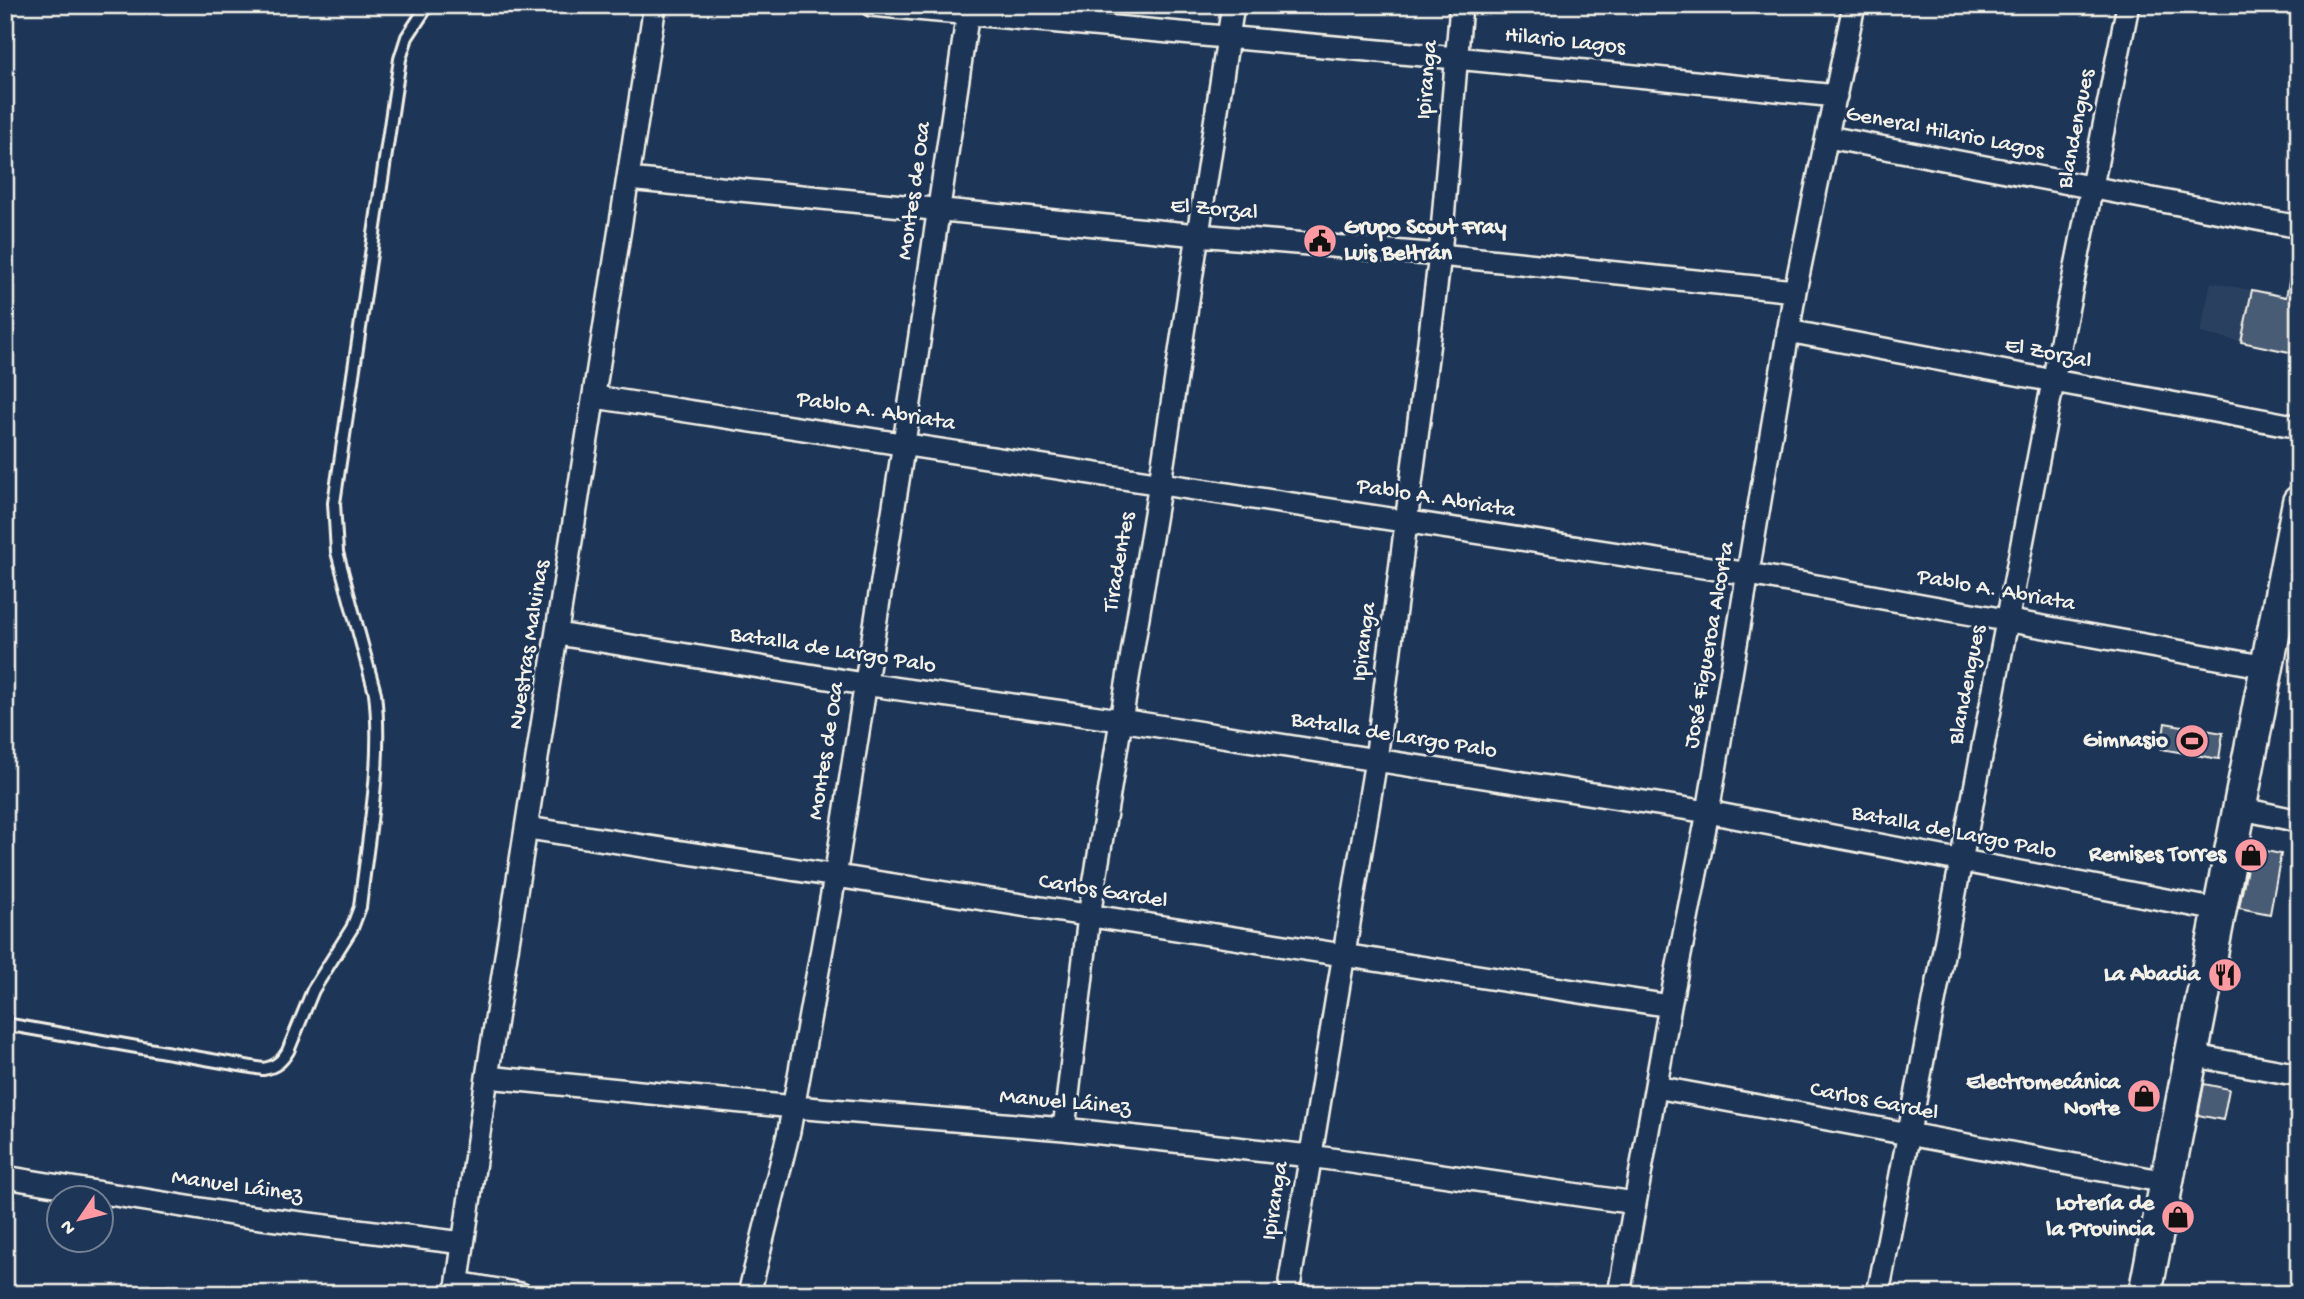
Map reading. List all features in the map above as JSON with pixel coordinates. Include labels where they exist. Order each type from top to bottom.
[{"type":"street","name":"Nuestras Malvinas","points":[[457,1288],[487,1077],[655,5]]},
{"type":"street","name":"Hilario Lagos","points":[[872,5],[968,10],[1836,96]]},
{"type":"street","name":"Tiradentes","points":[[1064,1129],[1089,916],[1160,483],[1233,5]]},
{"type":"street","name":"Ipiranga","points":[[1290,1281],[1376,760],[1440,255],[1461,5]]},
{"type":"street","name":"José Figueroa Alcorta","points":[[1619,1294],[1670,1006],[1709,812],[1795,291],[1854,5]]},
{"type":"street","name":"Blandengues","points":[[1878,1294],[2128,5]]},
{"type":"street","name":"Montes de Oca","points":[[749,1294],[794,1107],[835,877],[904,443],[968,10]]},
{"type":"street","name":"General Hilario Lagos","points":[[1828,137],[2299,227]]},
{"type":"street","name":"El Zorzal","points":[[628,179],[1795,291]]},
{"type":"street","name":"El Zorzal","points":[[1788,331],[2299,427]]},
{"type":"street","name":"Pablo A. Abriata","points":[[595,397],[1749,574],[2267,667]]},
{"type":"street","points":[[2145,1294],[2299,502]]},
{"type":"street","name":"Batalla de Largo Palo","points":[[558,634],[864,684],[1120,720],[1709,812],[2218,910]]},
{"type":"street","points":[[2238,808],[2299,821]]},
{"type":"street","name":"Carlos Gardel","points":[[527,828],[1670,1006]]},
{"type":"street","points":[[2190,1055],[2299,1075]]},
{"type":"street","name":"Manuel Láinez","points":[[487,1077],[794,1107],[1064,1129],[1310,1156],[1635,1203]]},
{"type":"street","name":"Carlos Gardel","points":[[1656,1087],[2166,1182]]},
{"type":"street","name":"Manuel Láinez","points":[[5,1177],[237,1215],[463,1243]]},
{"type":"street","points":[[457,1288],[521,1294]]},
{"type":"lane","points":[[5,1024],[263,1069],[272,1068],[283,1060],[313,990],[352,928],[360,907],[378,743],[378,716],[375,693],[337,552],[334,503],[400,59],[407,37],[428,5]]},
{"type":"shaded area","points":[[2211,282],[2299,300],[2299,354],[2200,333]]},
{"type":"building","points":[[2292,267],[2299,268],[2299,354],[2241,342],[2252,290],[2286,297]]},
{"type":"building","name":"Gimnasio","points":[[2165,723],[2223,733],[2219,759],[2161,749]]},
{"type":"building","points":[[2251,848],[2281,854],[2270,914],[2239,908]]},
{"type":"building","points":[[2204,1084],[2229,1089],[2223,1120],[2198,1115]]},
{"type":"place","name":"Grupo Scout Fray Luis Beltrán","points":[[1320,241]]},
{"type":"place","name":"Gimnasio","points":[[2192,741]]},
{"type":"place","name":"Remises Torres","points":[[2251,855]]},
{"type":"place","name":"La Abadia","points":[[2225,975]]},
{"type":"place","name":"Electromecánica Norte","points":[[2144,1096]]},
{"type":"place","name":"Lotería de la Provincia","points":[[2178,1217]]}]
